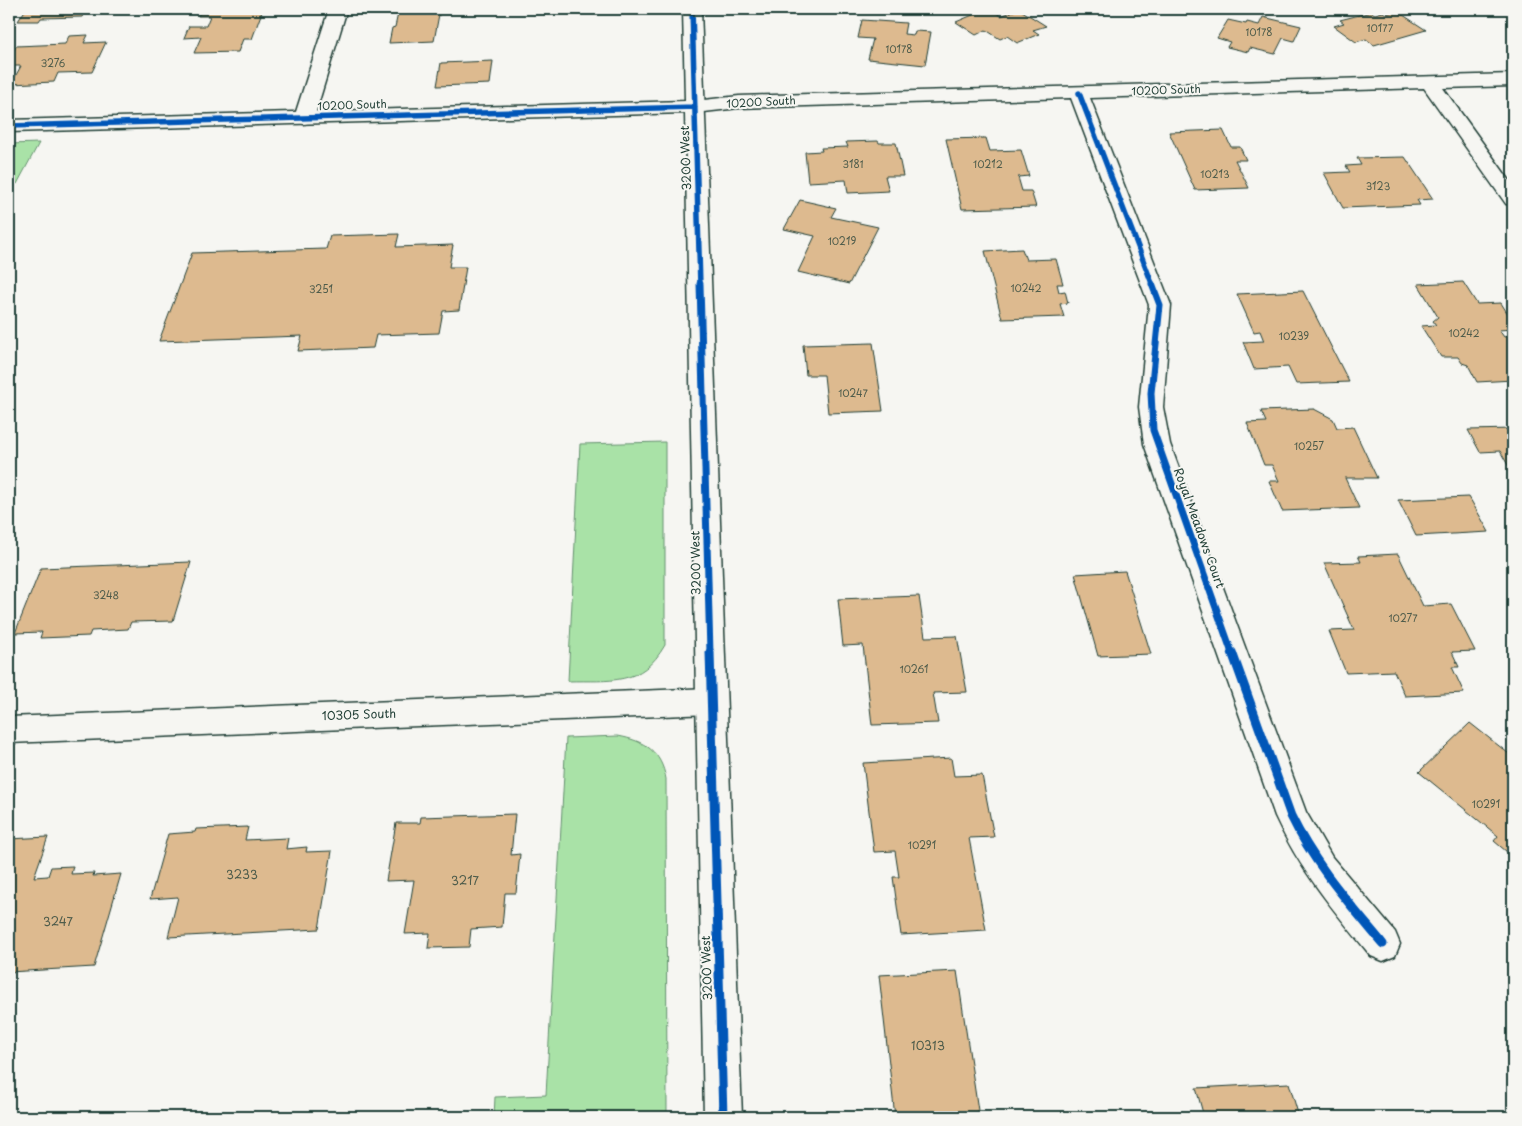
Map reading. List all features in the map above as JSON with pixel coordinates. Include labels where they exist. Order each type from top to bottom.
[{"type":"street","points":[[304,118],[338,9]]},
{"type":"street","name":"3200 West","points":[[692,9],[723,1117]]},
{"type":"street","name":"10200 South","points":[[9,126],[695,107],[738,102],[1513,80]]},
{"type":"street","points":[[1430,83],[1513,199]]},
{"type":"street","name":"Royal Meadows Court","points":[[1078,93],[1156,290],[1160,305],[1152,401],[1152,422],[1157,444],[1298,833],[1316,864],[1383,944]]},
{"type":"street","name":"10305 South","points":[[9,730],[710,701]]},
{"type":"green space","points":[[39,143],[17,184],[9,184],[9,144]]},
{"type":"green space","points":[[665,442],[665,645],[656,659],[635,675],[611,680],[568,681],[580,444]]},
{"type":"green space","points":[[618,736],[644,744],[656,754],[664,769],[666,779],[667,1117],[494,1117],[495,1097],[546,1095],[566,738]]},
{"type":"building","points":[[26,9],[87,9],[82,17],[41,18],[39,21],[18,21]]},
{"type":"building","points":[[202,9],[263,9],[252,39],[243,39],[238,52],[194,53],[201,37],[184,38],[189,26],[206,26],[210,16],[198,16]]},
{"type":"building","points":[[399,9],[440,9],[434,41],[389,43]]},
{"type":"building","points":[[987,9],[1001,16],[1019,9],[1046,26],[1033,30],[1039,34],[1017,43],[1007,36],[1000,39],[986,30],[976,35],[956,22]]},
{"type":"building","points":[[1397,11],[1426,30],[1374,45],[1366,39],[1356,42],[1334,26],[1344,23],[1340,20],[1371,12],[1375,14],[1383,12],[1386,14]]},
{"type":"building","points":[[1263,17],[1301,26],[1294,41],[1283,38],[1275,54],[1250,48],[1248,52],[1227,47],[1230,42],[1217,38],[1228,20],[1259,25]]},
{"type":"building","points":[[862,20],[906,23],[904,34],[914,35],[915,31],[931,32],[925,65],[868,59],[873,39],[858,38]]},
{"type":"building","points":[[88,35],[84,43],[106,42],[92,72],[58,73],[54,82],[11,84],[21,66],[9,66],[9,60],[16,46],[65,44],[69,36]]},
{"type":"building","points":[[493,61],[490,84],[437,86],[441,63]]},
{"type":"building","points":[[1223,130],[1231,147],[1240,147],[1246,160],[1235,160],[1249,188],[1195,190],[1169,132]]},
{"type":"building","points":[[986,138],[990,151],[1021,150],[1029,176],[1018,177],[1022,191],[1031,191],[1036,207],[962,209],[946,139]]},
{"type":"building","points":[[878,141],[879,143],[896,143],[903,176],[885,176],[889,191],[848,193],[846,180],[808,182],[805,152],[822,151],[821,148],[848,147],[846,142]]},
{"type":"building","points":[[1405,157],[1433,199],[1417,200],[1420,205],[1343,208],[1324,173],[1350,172],[1346,166],[1361,165],[1357,158]]},
{"type":"building","points":[[800,200],[836,208],[831,217],[878,227],[849,284],[798,272],[815,236],[784,229]]},
{"type":"building","points":[[399,234],[396,247],[453,245],[449,267],[466,267],[459,310],[443,311],[439,333],[376,335],[373,348],[298,351],[302,336],[159,341],[192,253],[326,249],[330,236]]},
{"type":"building","points":[[1022,249],[1026,260],[1056,259],[1063,284],[1057,284],[1059,292],[1065,291],[1068,303],[1060,304],[1064,317],[1002,319],[985,251]]},
{"type":"building","points":[[1463,282],[1477,304],[1501,303],[1513,322],[1513,329],[1499,330],[1504,337],[1510,336],[1513,341],[1513,380],[1477,382],[1468,365],[1462,363],[1458,357],[1441,357],[1421,326],[1436,325],[1433,321],[1438,317],[1418,284]]},
{"type":"building","points":[[1303,291],[1349,382],[1296,384],[1288,367],[1254,369],[1243,342],[1264,341],[1260,331],[1254,332],[1237,294]]},
{"type":"building","points":[[873,343],[883,411],[828,413],[824,375],[806,375],[803,345]]},
{"type":"building","points":[[1314,409],[1333,419],[1337,428],[1353,427],[1377,478],[1345,478],[1359,508],[1282,511],[1269,481],[1279,481],[1272,465],[1264,465],[1247,423],[1266,422],[1261,411]]},
{"type":"building","points":[[1513,429],[1513,474],[1500,451],[1480,452],[1468,430]]},
{"type":"building","points":[[1469,497],[1489,532],[1416,536],[1398,500]]},
{"type":"building","points":[[1398,554],[1423,606],[1451,604],[1475,651],[1452,652],[1459,667],[1452,667],[1464,693],[1405,696],[1394,671],[1346,673],[1329,631],[1354,630],[1324,563],[1361,562],[1358,556]]},
{"type":"building","points":[[191,562],[173,621],[131,622],[128,629],[91,631],[89,636],[40,638],[42,632],[15,633],[41,568]]},
{"type":"building","points":[[1125,571],[1151,654],[1098,656],[1075,574]]},
{"type":"building","points":[[919,596],[925,637],[957,636],[967,692],[933,693],[938,723],[872,725],[863,645],[843,646],[838,599]]},
{"type":"building","points":[[1470,723],[1513,757],[1513,857],[1494,841],[1498,836],[1419,772]]},
{"type":"building","points":[[951,758],[954,776],[982,775],[994,837],[969,838],[986,930],[901,935],[893,877],[899,877],[895,851],[874,852],[863,763]]},
{"type":"building","points":[[515,814],[511,855],[520,854],[516,893],[505,893],[502,927],[471,929],[469,947],[428,948],[430,933],[405,934],[414,880],[386,881],[396,823],[420,823],[421,817]]},
{"type":"building","points":[[248,827],[245,840],[288,838],[286,849],[307,847],[306,852],[332,851],[319,929],[168,937],[178,897],[150,899],[168,834],[195,832],[196,829]]},
{"type":"building","points":[[48,837],[34,877],[48,876],[51,867],[73,866],[71,874],[94,873],[93,876],[121,874],[94,967],[9,972],[9,839]]},
{"type":"building","points":[[957,971],[979,1117],[895,1117],[879,975]]},
{"type":"building","points":[[1289,1083],[1299,1117],[1204,1117],[1196,1088]]},
{"type":"cycle path","points":[[692,9],[723,1117]]},
{"type":"cycle path","points":[[1079,93],[1160,305],[1160,320],[1151,393],[1152,425],[1157,444],[1291,816],[1310,852],[1321,868],[1383,944]]},
{"type":"cycle path","points":[[9,126],[695,107]]}]
